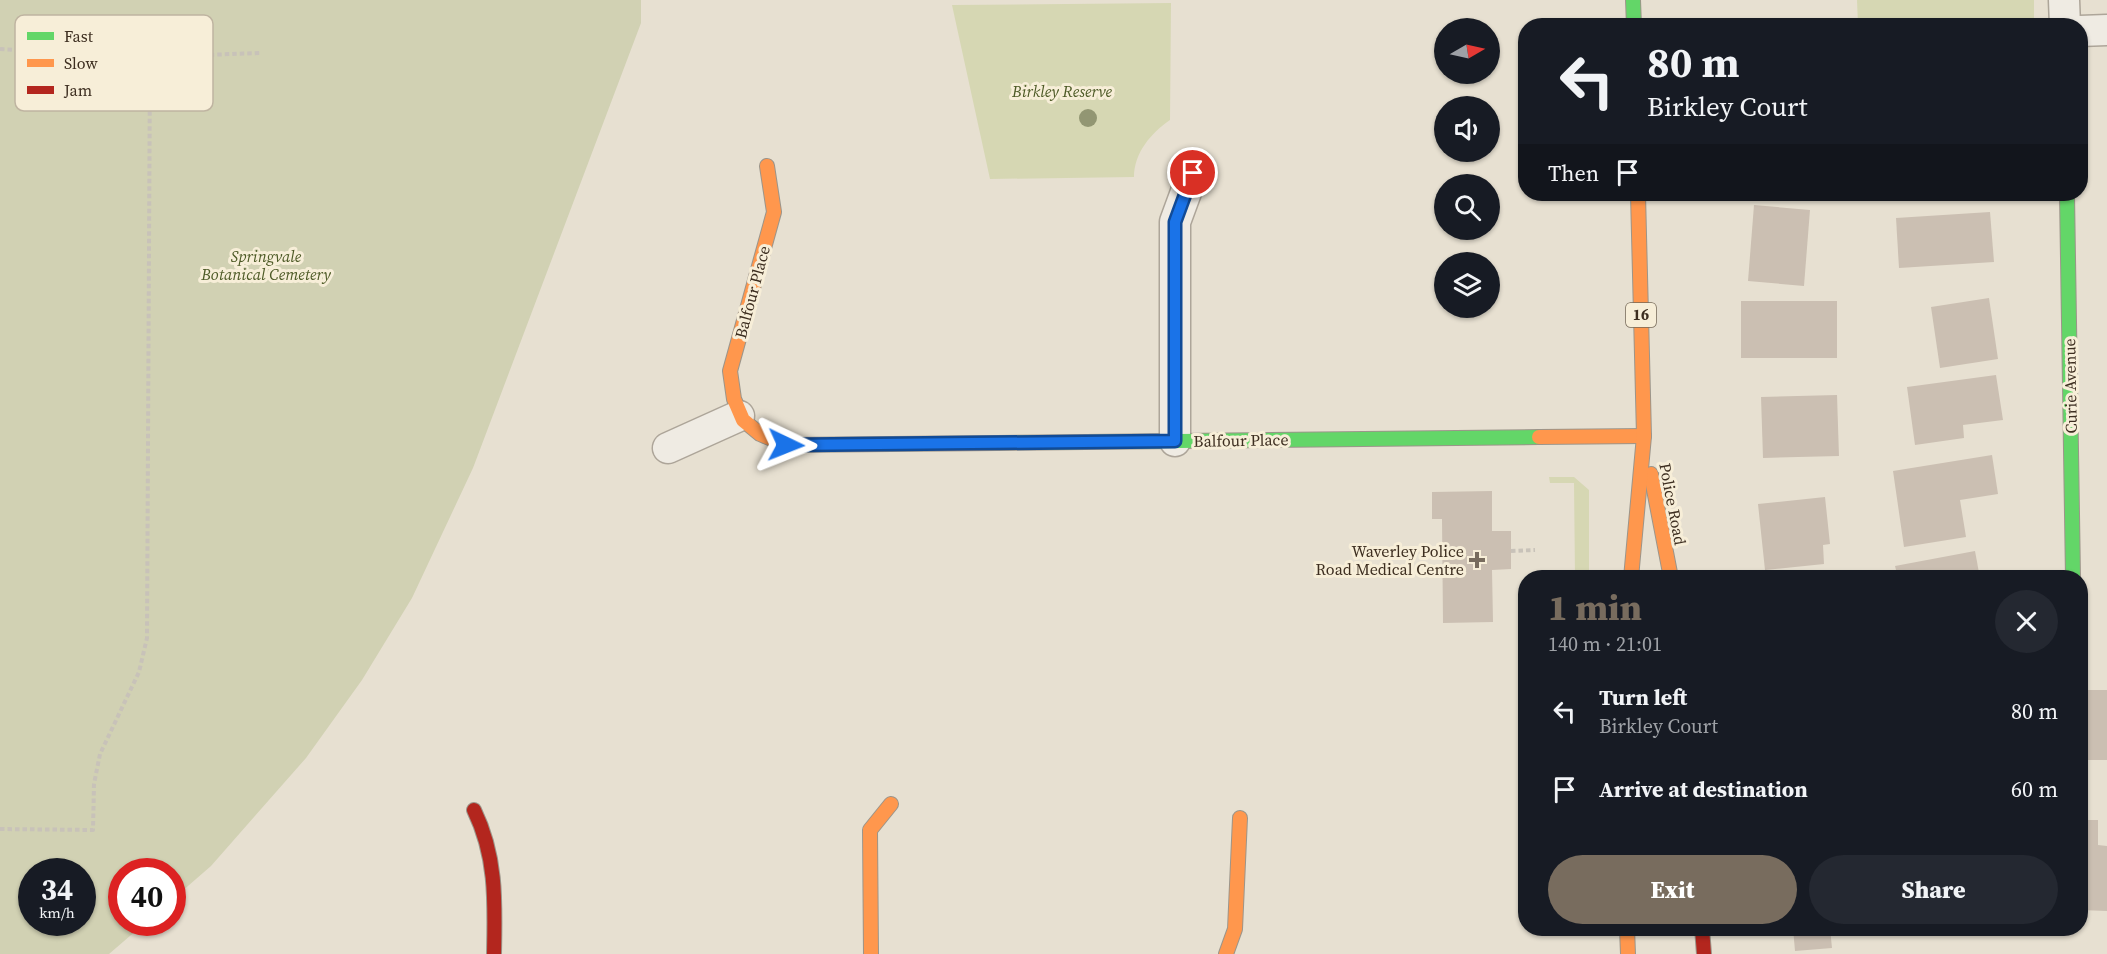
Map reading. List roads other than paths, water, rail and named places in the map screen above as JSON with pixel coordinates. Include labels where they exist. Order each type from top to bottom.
[{"type":"street","points":[[1633,0],[1634,18]]},
{"type":"street","points":[[2064,0],[2065,18]]},
{"type":"street","points":[[2088,31],[2107,30]]},
{"type":"street","name":"Balfour Place","points":[[767,166],[774,212],[730,371],[731,396],[739,416],[751,430],[786,445],[1644,436]]},
{"type":"street","points":[[1175,441],[1175,222],[1193,173]]},
{"type":"street","name":"Police Road","points":[[1632,570],[1644,436],[1638,201]]},
{"type":"street","name":"Curie Avenue","points":[[2067,201],[2073,570]]},
{"type":"street","points":[[668,448],[739,416]]},
{"type":"street","name":"Police Road","points":[[1644,436],[1669,570]]},
{"type":"street","points":[[871,954],[870,830],[891,804]]},
{"type":"street","points":[[474,810],[494,859],[494,954]]},
{"type":"street","points":[[1226,954],[1235,929],[1240,819]]},
{"type":"street","points":[[1628,936],[1628,954]]},
{"type":"street","points":[[1703,936],[1704,954]]},
{"type":"place","name":"Waverley Police Road Medical Centre","points":[[1477,560]]},
{"type":"park label","name":"Birkley Reserve","points":[[1062,91]]},
{"type":"park label","name":"Springvale Botanical Cemetery","points":[[266,265]]}]
